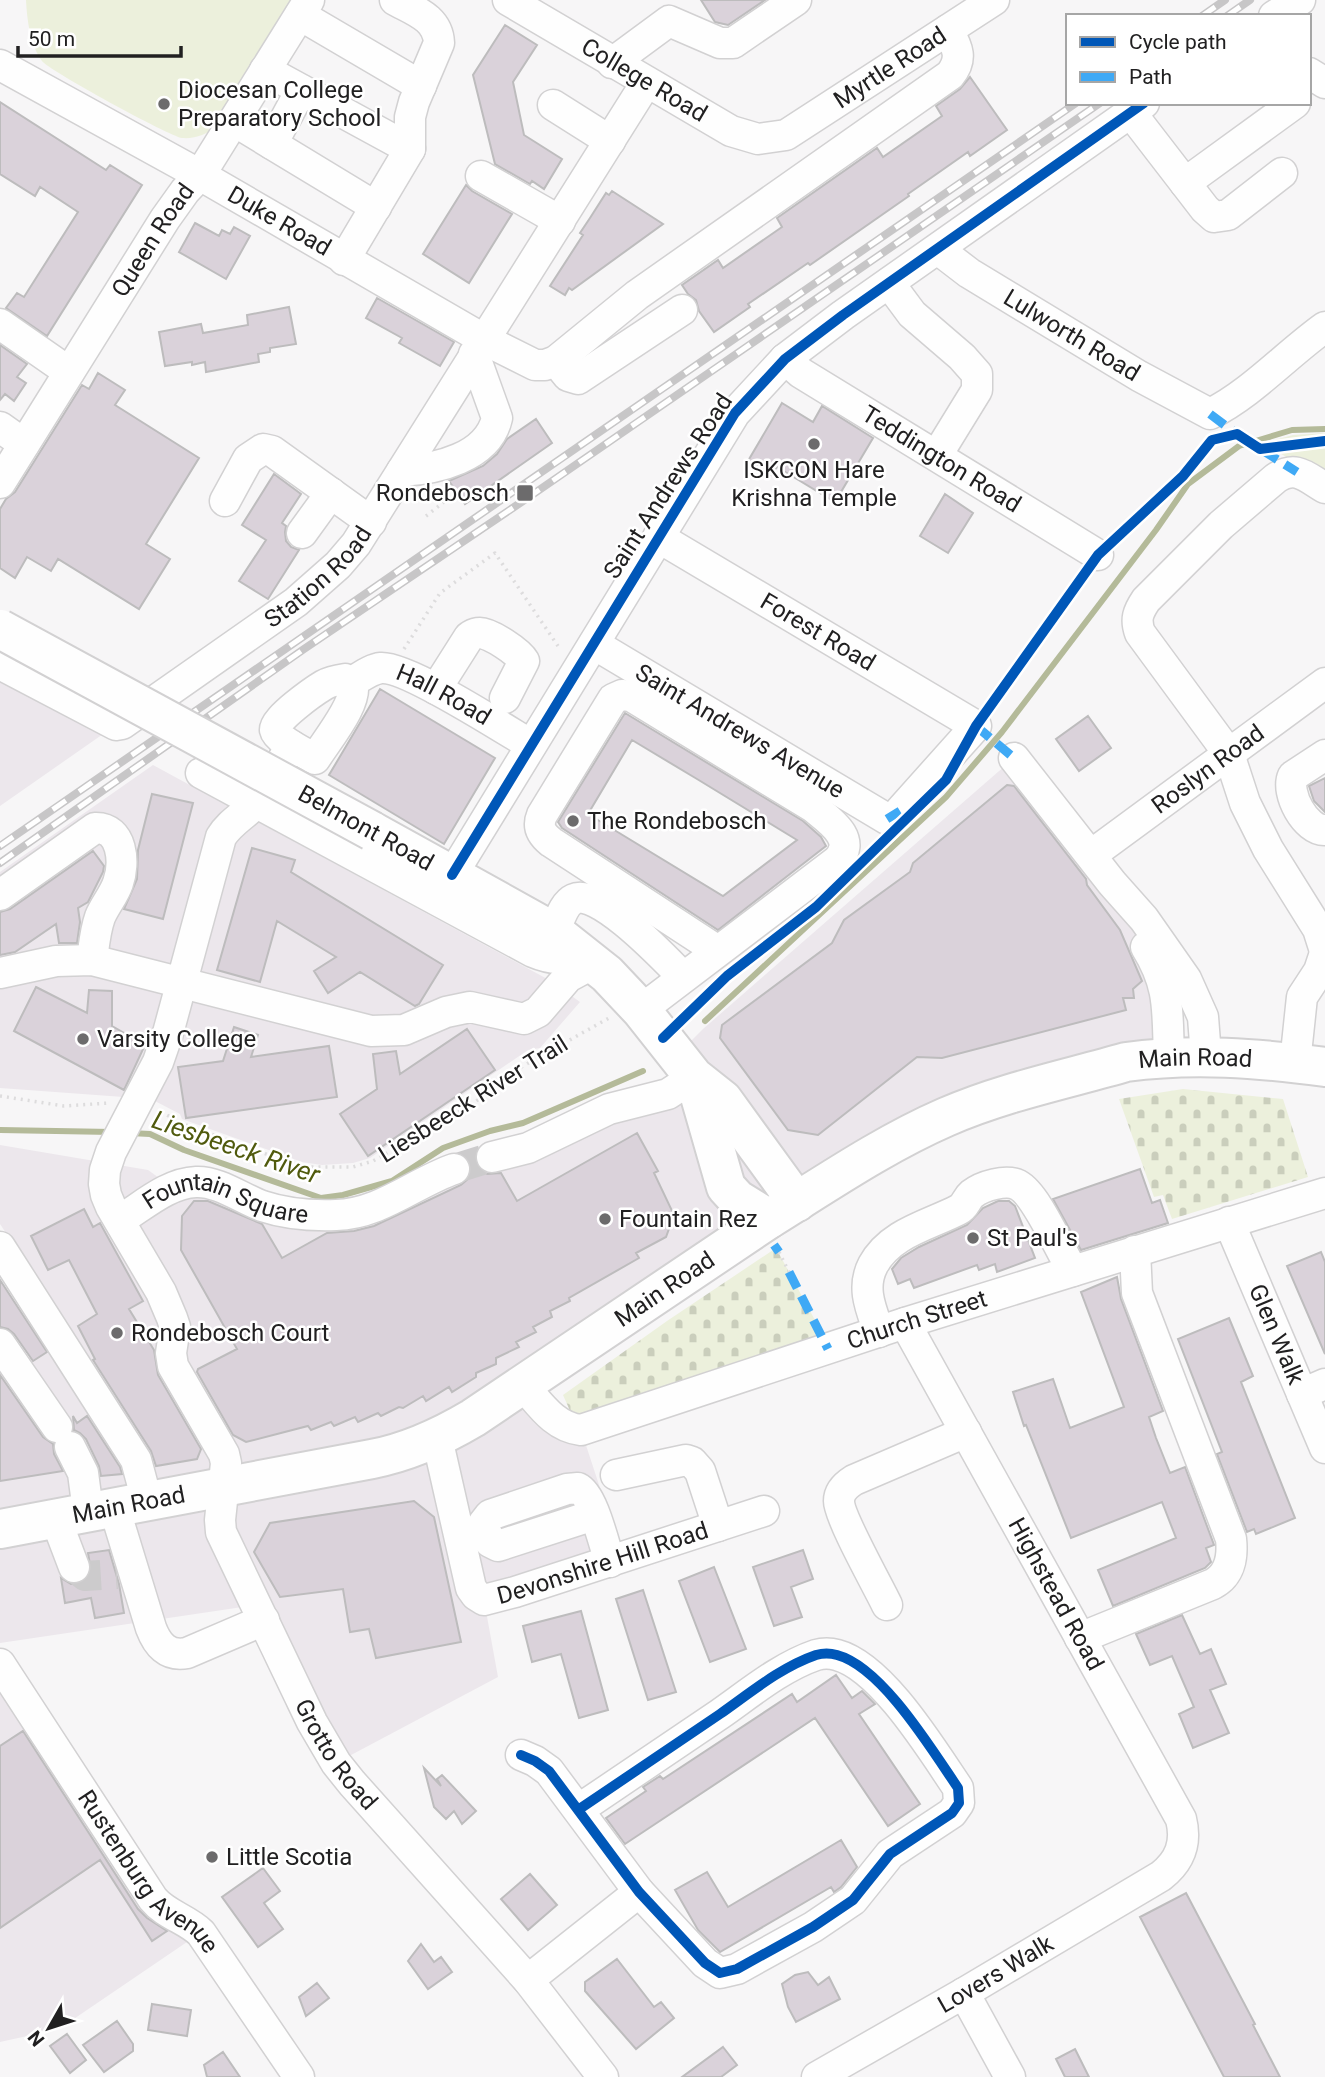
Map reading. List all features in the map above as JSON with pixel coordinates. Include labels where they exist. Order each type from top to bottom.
[{"type":"main road","name":"Belmont Road","points":[[0,629],[452,875],[577,950],[629,1011],[694,1077],[723,1100],[781,1224]]},
{"type":"main road","name":"Main Road","points":[[0,1529],[385,1457],[437,1438],[474,1418],[704,1262],[781,1224],[885,1148],[948,1116],[982,1103],[1126,1062],[1188,1057],[1310,1065]]},
{"type":"main road","name":"Belmont Road","points":[[694,1077],[726,1187]]},
{"type":"main road","points":[[726,1187],[737,1199],[781,1224]]},
{"type":"main road","points":[[704,1262],[726,1187]]},
{"type":"street","points":[[344,260],[410,149],[410,117],[437,51],[439,33],[435,25],[395,0]]},
{"type":"street","name":"College Road","points":[[508,0],[646,83],[742,136],[758,139],[786,135]]},
{"type":"street","points":[[612,63],[675,10],[720,43],[733,43],[796,0]]},
{"type":"street","name":"Myrtle Road","points":[[786,135],[994,0]]},
{"type":"street","points":[[1277,14],[1300,0]]},
{"type":"street","points":[[304,8],[421,86]]},
{"type":"street","name":"Queen Road","points":[[0,483],[12,435],[69,372],[165,219],[200,175],[304,8]]},
{"type":"street","points":[[682,310],[578,379],[568,376],[556,361],[637,295],[950,75],[957,67],[959,58],[948,30]]},
{"type":"street","name":"Duke Road","points":[[0,65],[200,175],[344,260],[480,347],[536,365],[556,361]]},
{"type":"street","points":[[265,70],[410,149]]},
{"type":"street","name":"Station Road","points":[[0,664],[116,725],[122,724],[296,602],[338,565],[373,518],[646,83]]},
{"type":"street","points":[[272,144],[301,90]]},
{"type":"street","points":[[553,105],[610,141]]},
{"type":"street","points":[[1185,183],[1292,105]]},
{"type":"street","points":[[1138,108],[1185,183],[1214,217],[1228,215],[1282,173]]},
{"type":"street","name":"Saint Andrews Road","points":[[452,875],[735,413],[785,359],[1138,108]]},
{"type":"street","points":[[234,121],[376,207]]},
{"type":"street","points":[[481,176],[560,221]]},
{"type":"street","name":"Lulworth Road","points":[[939,250],[981,280],[1139,376],[1210,414],[1235,399],[1325,327]]},
{"type":"street","points":[[889,283],[912,314],[962,357],[977,374],[977,390],[937,455]]},
{"type":"street","points":[[0,324],[69,372]]},
{"type":"street","points":[[401,471],[436,468],[452,463],[480,444],[494,429],[496,418],[480,347]]},
{"type":"street","name":"Teddington Road","points":[[785,359],[801,373],[1098,555]]},
{"type":"street","points":[[225,501],[248,459],[263,450],[272,452],[373,518]]},
{"type":"street","points":[[1310,1065],[1302,997],[1319,971],[1325,952],[1318,929],[1268,849],[1245,803],[1229,754],[1140,633],[1136,622],[1146,600],[1221,525],[1286,472],[1297,472],[1325,488]]},
{"type":"street","points":[[302,533],[331,493]]},
{"type":"street","name":"Forest Road","points":[[658,537],[975,726],[894,815]]},
{"type":"street","points":[[436,689],[469,637],[484,633],[520,654],[524,661],[505,698]]},
{"type":"street","name":"Saint Andrews Avenue","points":[[594,644],[894,815]]},
{"type":"street","name":"Hall Road","points":[[352,682],[380,668],[391,668],[436,689],[531,745]]},
{"type":"street","name":"Hall Road","points":[[345,679],[352,682],[355,689],[349,706],[316,759],[277,734],[275,729],[285,714],[324,685],[345,679]]},
{"type":"street","name":"Roslyn Road","points":[[1091,855],[1325,682]]},
{"type":"street","points":[[629,1011],[683,977],[718,951],[837,861],[846,850],[845,840],[837,829],[813,807],[631,696],[622,695],[614,699],[542,815],[539,827],[541,833],[718,951]]},
{"type":"street","points":[[120,1220],[106,1195],[105,1170],[111,1152],[158,1062],[221,837],[230,825],[258,802],[281,760],[292,746]]},
{"type":"street","points":[[1325,755],[1293,776],[1290,786],[1293,797],[1308,822],[1317,829],[1325,830]]},
{"type":"street","points":[[1014,758],[1112,883],[1157,964],[1188,1057]]},
{"type":"street","points":[[201,772],[533,952],[551,959],[567,959],[577,950]]},
{"type":"street","points":[[0,895],[95,828],[110,831],[122,851],[118,883],[100,917],[92,960]]},
{"type":"street","points":[[0,973],[56,961],[92,960],[371,1031],[386,1032],[420,1025],[458,1008],[470,1007],[524,1019],[538,1012],[568,977],[577,950],[571,900],[578,897],[598,903],[625,922],[683,977]]},
{"type":"street","points":[[492,1157],[528,1148],[609,1109],[668,1094],[694,1077]]},
{"type":"street","name":"Fountain Square","points":[[223,1487],[226,1464],[221,1446],[173,1366],[173,1318],[120,1220],[164,1192],[199,1182],[217,1186],[283,1213],[339,1216],[367,1211],[454,1168]]},
{"type":"street","name":"Highstead Road","points":[[1073,1271],[1025,1191],[1010,1183],[992,1186],[972,1194],[958,1210],[913,1230],[879,1256],[870,1271],[867,1293],[966,1432],[1181,1819],[1184,1837],[1182,1849],[1171,1867]]},
{"type":"street","name":"Church Street","points":[[523,1385],[559,1423],[581,1430],[892,1328],[1325,1193]]},
{"type":"street","name":"Glen Walk","points":[[1229,1222],[1314,1389],[1325,1448]]},
{"type":"street","points":[[0,1247],[136,1460],[101,1509],[74,1567]]},
{"type":"street","points":[[1080,1638],[1219,1581],[1232,1558],[1231,1539],[1137,1293],[1135,1251]]},
{"type":"street","points":[[0,1344],[63,1437],[83,1474],[101,1509],[156,1641],[168,1651],[187,1653],[264,1620]]},
{"type":"street","points":[[887,1605],[842,1514],[839,1497],[847,1484],[854,1480],[966,1432]]},
{"type":"street","name":"Devonshire Hill Road","points":[[437,1438],[471,1588],[480,1598],[495,1599],[764,1511]]},
{"type":"street","points":[[616,1475],[692,1462],[700,1471],[718,1526]]},
{"type":"street","name":"Grotto Road","points":[[223,1487],[221,1532],[312,1722],[336,1763],[528,1980],[603,2077]]},
{"type":"street","points":[[594,1515],[610,1562]]},
{"type":"street","points":[[521,1755],[549,1771],[578,1810],[639,1892],[705,1964],[716,1972],[728,1972],[843,1908],[860,1893],[890,1854],[952,1812],[960,1795],[958,1788],[913,1722],[895,1700],[870,1675],[852,1662],[825,1653],[777,1675],[578,1810]]},
{"type":"street","name":"Rustenburg Avenue","points":[[0,1664],[153,1899],[163,1909],[201,1933],[299,2077]]},
{"type":"street","name":"Lovers Walk","points":[[817,2077],[964,1993],[1171,1867]]},
{"type":"street","points":[[528,1980],[639,1892]]},
{"type":"street","points":[[964,1993],[1010,2077]]},
{"type":"path","points":[[1260,449],[1325,441]]},
{"type":"path","points":[[391,668],[440,593],[495,553],[576,672]]},
{"type":"path","points":[[781,1224],[789,1272]]},
{"type":"shaded area","points":[[0,664],[116,725],[0,806]]},
{"type":"shaded area","points":[[1014,758],[1142,941],[1169,1057],[983,1103],[524,1384],[581,1430],[623,1558],[484,1600],[498,1677],[336,1763],[256,1605],[0,1643],[0,1364],[80,1345],[0,1224],[0,1145],[148,1170],[173,1188],[311,1216],[492,1157],[668,1094],[676,1056],[703,1029]]},
{"type":"shaded area","points":[[153,765],[551,981],[580,1002],[540,1048],[528,1050],[370,1158],[353,1163],[322,1165],[302,1162],[182,1119],[180,1114],[151,1099],[0,1088],[0,872]]},
{"type":"shaded area","points":[[0,1665],[187,1942],[59,2029],[0,2042]]},
{"type":"green space","name":"Diocesan College Preparatory School","points":[[26,0],[294,0],[217,127],[201,136],[182,138],[134,115],[65,77],[42,61],[32,40]]},
{"type":"green space","points":[[1325,433],[1325,480],[1263,443],[1293,435]]},
{"type":"green space","points":[[1183,1089],[1283,1099],[1308,1177],[1172,1219],[1163,1195],[1154,1197],[1119,1099]]},
{"type":"green space","points":[[776,1248],[823,1335],[578,1416],[571,1413],[563,1395]]},
{"type":"building","points":[[701,0],[765,0],[728,25],[715,22]]},
{"type":"building","points":[[505,25],[537,45],[513,82],[524,135],[562,159],[544,189],[495,164],[473,75]]},
{"type":"building","points":[[970,77],[1007,130],[970,156],[968,152],[810,265],[808,263],[748,304],[750,307],[714,332],[699,311],[696,300],[682,285],[718,260],[723,268],[782,227],[777,218],[877,148],[883,157],[942,116],[936,106],[960,89]]},
{"type":"building","points":[[0,102],[106,170],[110,165],[142,185],[47,336],[6,308],[17,293],[24,297],[78,212],[40,187],[35,196],[0,174]]},
{"type":"building","points":[[466,185],[512,214],[469,283],[423,254]]},
{"type":"building","points":[[612,191],[663,224],[572,290],[569,288],[565,295],[550,286],[606,193],[609,195]]},
{"type":"building","points":[[195,223],[219,236],[222,230],[230,234],[234,227],[250,236],[226,279],[179,252]]},
{"type":"building","points":[[377,298],[454,342],[440,366],[399,343],[402,338],[366,318]]},
{"type":"building","points":[[289,307],[296,344],[270,348],[270,352],[258,354],[259,362],[206,372],[205,362],[165,366],[159,332],[201,324],[203,333],[248,325],[247,315]]},
{"type":"building","points":[[0,345],[27,364],[17,377],[26,383],[14,401],[5,394],[0,400]]},
{"type":"building","points":[[98,373],[125,390],[115,405],[199,458],[146,544],[170,559],[139,609],[58,559],[51,571],[27,557],[15,578],[0,568],[0,509],[6,499],[15,492],[82,385],[89,389]]},
{"type":"building","name":"ISKCON Hare Krishna Temple","points":[[782,403],[813,422],[822,406],[873,438],[835,502],[777,467],[771,475],[748,461]]},
{"type":"building","points":[[536,419],[552,443],[465,504],[449,481],[483,466],[497,454],[507,439]]},
{"type":"building","points":[[274,474],[301,494],[282,523],[286,526],[286,541],[299,550],[268,599],[239,581],[266,540],[242,525]]},
{"type":"building","points":[[945,494],[973,513],[948,553],[920,536]]},
{"type":"building","points":[[380,689],[495,758],[444,844],[329,775]]},
{"type":"building","name":"The Rondebosch","points":[[625,713],[803,821],[821,837],[826,846],[718,930],[562,828],[558,822]],"holes":[[[632,740],[797,840],[723,896],[588,814]]]},
{"type":"building","points":[[1088,716],[1111,748],[1079,771],[1056,739]]},
{"type":"building","points":[[1325,778],[1325,812],[1314,801],[1309,786]]},
{"type":"building","points":[[1007,785],[1014,786],[1086,879],[1087,885],[1120,930],[1142,981],[1133,989],[1134,998],[1123,998],[1126,1010],[942,1058],[917,1057],[818,1135],[788,1130],[720,1038],[722,1025],[832,943],[844,920],[910,872],[913,863]]},
{"type":"building","points":[[152,794],[193,803],[163,919],[124,909],[137,879],[138,850]]},
{"type":"building","points":[[252,848],[295,860],[291,872],[443,965],[419,1004],[415,1006],[360,972],[328,993],[314,971],[336,957],[277,921],[260,982],[217,970]]},
{"type":"building","points":[[93,851],[104,866],[103,872],[88,902],[78,908],[80,922],[77,943],[59,943],[56,924],[15,952],[0,955],[0,912],[10,909]]},
{"type":"building","name":"Varsity College","points":[[36,987],[87,1013],[89,990],[112,991],[112,1026],[145,1045],[124,1090],[14,1031]]},
{"type":"building","points":[[234,1027],[258,1035],[251,1057],[329,1046],[337,1097],[186,1118],[178,1067],[223,1061]]},
{"type":"building","points":[[467,1029],[495,1070],[368,1156],[340,1114],[377,1089],[373,1054],[396,1051],[400,1074]]},
{"type":"building","points":[[637,1133],[658,1171],[654,1173],[674,1215],[666,1237],[636,1253],[639,1258],[550,1311],[552,1317],[533,1327],[536,1332],[516,1342],[519,1347],[496,1358],[496,1364],[476,1373],[476,1377],[452,1392],[449,1387],[426,1401],[423,1396],[403,1408],[399,1407],[381,1416],[378,1413],[358,1422],[355,1417],[334,1426],[331,1422],[311,1430],[308,1426],[246,1442],[233,1435],[197,1372],[198,1369],[237,1349],[181,1250],[182,1216],[194,1201],[208,1201],[262,1224],[282,1258],[327,1233],[374,1226],[461,1185],[468,1179],[471,1171],[469,1160],[475,1157],[479,1169],[487,1174],[501,1173],[517,1201]]},
{"type":"building","points":[[1140,1169],[1152,1203],[1160,1200],[1168,1223],[1081,1250],[1053,1199]]},
{"type":"building","name":"St Paul's","points":[[998,1201],[1009,1201],[1015,1206],[1035,1258],[997,1272],[995,1264],[979,1270],[977,1265],[914,1288],[910,1279],[898,1284],[892,1269],[901,1258],[967,1225],[983,1208]]},
{"type":"building","name":"Rondebosch Court","points":[[84,1209],[93,1227],[100,1223],[143,1301],[129,1309],[154,1350],[158,1375],[201,1449],[197,1459],[156,1466],[151,1451],[93,1360],[95,1359],[78,1326],[97,1314],[69,1260],[48,1270],[31,1236]]},
{"type":"building","points":[[1321,1252],[1325,1262],[1325,1354],[1287,1266]]},
{"type":"building","points":[[1117,1277],[1121,1299],[1163,1411],[1149,1417],[1156,1438],[1170,1473],[1185,1467],[1214,1545],[1206,1548],[1211,1562],[1205,1568],[1113,1606],[1098,1570],[1176,1538],[1162,1502],[1071,1538],[1026,1425],[1024,1426],[1013,1392],[1053,1379],[1070,1428],[1124,1407],[1081,1292]]},
{"type":"building","points":[[0,1280],[47,1352],[33,1361],[14,1334],[0,1327]]},
{"type":"building","points":[[1229,1318],[1253,1376],[1241,1382],[1295,1518],[1256,1534],[1254,1529],[1247,1532],[1217,1454],[1222,1452],[1178,1339]]},
{"type":"building","points":[[0,1375],[43,1437],[53,1444],[54,1454],[63,1471],[0,1481]]},
{"type":"building","points":[[73,1416],[77,1423],[87,1416],[122,1474],[101,1476],[86,1439],[74,1430]]},
{"type":"building","points":[[414,1501],[434,1517],[461,1642],[376,1658],[369,1629],[350,1632],[343,1589],[280,1597],[254,1552],[270,1523]]},
{"type":"building","points":[[109,1550],[124,1613],[95,1618],[91,1598],[65,1603],[61,1578],[71,1584],[81,1583],[87,1579],[91,1570],[88,1553]]},
{"type":"building","points":[[803,1550],[813,1579],[791,1587],[802,1617],[774,1626],[753,1567]]},
{"type":"building","points":[[714,1567],[746,1649],[710,1662],[679,1581]]},
{"type":"building","points":[[643,1590],[676,1692],[648,1700],[616,1599]]},
{"type":"building","points":[[581,1611],[608,1710],[579,1718],[561,1654],[532,1662],[523,1626]]},
{"type":"building","points":[[1182,1615],[1200,1654],[1211,1649],[1226,1684],[1210,1690],[1229,1733],[1193,1748],[1179,1714],[1194,1707],[1172,1656],[1150,1665],[1136,1634]]},
{"type":"building","points":[[836,1675],[852,1698],[862,1691],[875,1704],[859,1714],[920,1804],[888,1826],[815,1718],[625,1844],[606,1818],[646,1791],[643,1787],[660,1776],[663,1779],[792,1694],[797,1702]]},
{"type":"building","points":[[23,1731],[138,1909],[167,1931],[152,1941],[100,1860],[0,1928],[0,1746]]},
{"type":"building","points":[[424,1768],[441,1786],[437,1779],[442,1775],[476,1811],[462,1824],[454,1811],[446,1819],[434,1807]]},
{"type":"building","points":[[841,1840],[857,1867],[841,1887],[834,1892],[831,1887],[720,1952],[698,1930],[675,1890],[707,1872],[728,1907]]},
{"type":"building","points":[[263,1868],[280,1891],[264,1903],[283,1929],[258,1947],[222,1897]]},
{"type":"building","points":[[530,1874],[557,1905],[528,1930],[501,1899]]},
{"type":"building","points":[[1186,1893],[1280,2077],[1224,2077],[1140,1917]]},
{"type":"building","points":[[421,1944],[434,1962],[441,1957],[452,1972],[428,1989],[408,1961]]},
{"type":"building","points":[[617,1959],[654,2007],[661,2002],[674,2018],[636,2049],[585,1991],[585,1982]]},
{"type":"building","points":[[808,1972],[818,1985],[829,1977],[840,1999],[796,2022],[788,2007],[782,1984],[795,1975]]},
{"type":"building","points":[[317,1983],[329,1998],[306,2016],[299,1997]]},
{"type":"building","points":[[152,2004],[191,2010],[187,2036],[148,2030]]},
{"type":"building","points":[[117,2021],[133,2044],[133,2051],[104,2072],[83,2045]]},
{"type":"building","points":[[67,2034],[86,2060],[70,2073],[50,2046]]},
{"type":"building","points":[[723,2047],[737,2065],[721,2077],[682,2077]]},
{"type":"building","points":[[1075,2049],[1089,2077],[1065,2077],[1056,2059]]},
{"type":"building","points":[[223,2052],[240,2077],[207,2077],[204,2065]]},
{"type":"waterway","name":"Liesbeeck River","points":[[705,1021],[946,797],[1002,732],[1188,484],[1239,446],[1292,430],[1325,429]]},
{"type":"waterway","name":"Liesbeeck River","points":[[130,1133],[150,1134],[184,1150],[321,1198],[343,1195],[392,1181],[443,1148],[490,1131],[523,1123],[643,1071]]},
{"type":"waterway","name":"Liesbeeck River","points":[[0,1130],[112,1132]]},
{"type":"tunnel","points":[[454,1169],[492,1157]]},
{"type":"tunnel","points":[[74,1567],[85,1576],[117,1574]]},
{"type":"railway","points":[[1205,14],[1225,0]]},
{"type":"railway","points":[[1230,14],[1250,0]]},
{"type":"railway","points":[[0,846],[1073,105]]},
{"type":"railway","points":[[0,863],[304,649],[1097,105]]},
{"type":"marked path","points":[[1210,414],[1238,435]]},
{"type":"marked path","points":[[1262,450],[1297,472]]},
{"type":"marked path","points":[[976,726],[1014,758]]},
{"type":"marked path","points":[[887,819],[900,811]]},
{"type":"marked path","points":[[774,1245],[779,1252]]},
{"type":"marked path","points":[[789,1272],[828,1349]]},
{"type":"cycle path","points":[[452,875],[735,413],[785,359],[843,315],[1141,105]]},
{"type":"cycle path","points":[[663,1038],[727,976],[816,907],[946,780],[976,726],[1098,555],[1183,476],[1212,440],[1237,434],[1260,449],[1325,441]]},
{"type":"cycle path","points":[[521,1755],[549,1771],[639,1892],[705,1963],[720,1973],[737,1969],[813,1927],[853,1900],[890,1854],[952,1813],[959,1803],[958,1788],[920,1732],[888,1692],[854,1663],[826,1653],[803,1660],[778,1673],[720,1714],[632,1774],[596,1798],[578,1810]]},
{"type":"place","name":"Diocesan College Preparatory School","points":[[164,104]]},
{"type":"place","name":"ISKCON Hare Krishna Temple","points":[[814,444]]},
{"type":"place","name":"Rondebosch","points":[[525,493]]},
{"type":"place","name":"The Rondebosch","points":[[573,821]]},
{"type":"place","name":"Varsity College","points":[[83,1039]]},
{"type":"place","name":"Fountain Rez","points":[[605,1219]]},
{"type":"place","name":"St Paul's","points":[[973,1238]]},
{"type":"place","name":"Rondebosch Court","points":[[117,1333]]},
{"type":"place","name":"Little Scotia","points":[[212,1857]]}]
